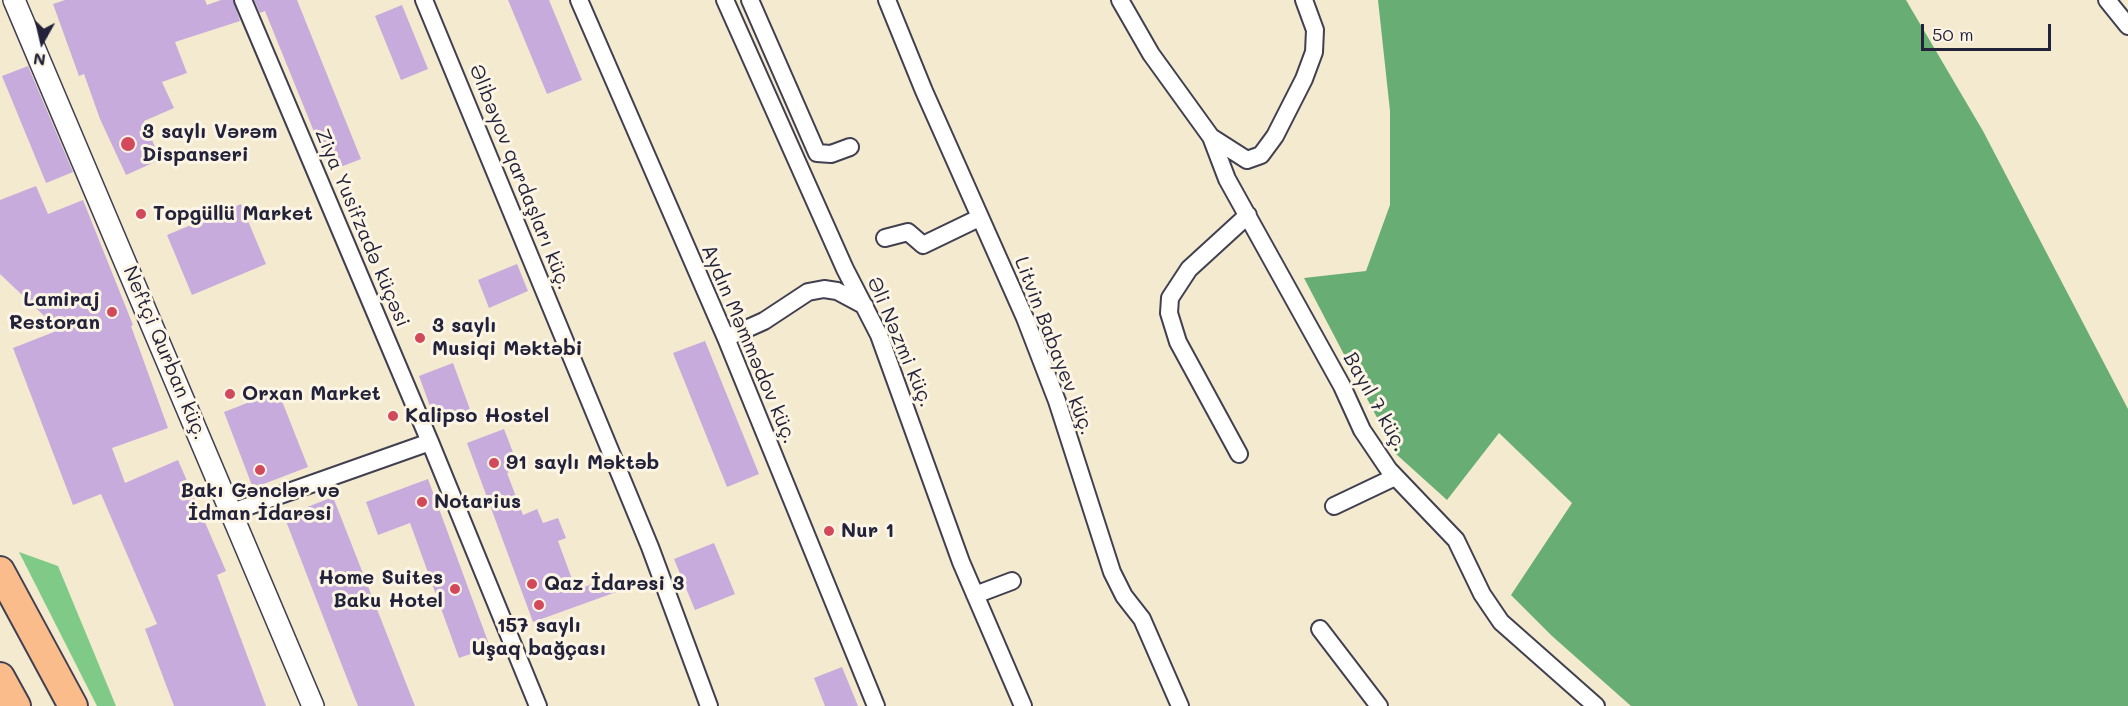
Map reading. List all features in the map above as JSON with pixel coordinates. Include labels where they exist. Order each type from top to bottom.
[{"type":"highway","points":[[0,571],[73,706]]},
{"type":"highway","points":[[0,677],[16,706]]},
{"type":"street","name":"Neftçi Qurban küç.","points":[[15,0],[314,706]]},
{"type":"street","name":"Ziya Yusifzadə küçəsi","points":[[243,0],[430,442],[538,706]]},
{"type":"street","name":"Əlibəyov qardaşları küç.","points":[[424,0],[650,547],[703,704]]},
{"type":"street","name":"Aydın Məmmədov küç.","points":[[579,0],[726,338],[876,706]]},
{"type":"street","name":"Əli Nəzmi küç.","points":[[725,0],[845,269],[865,306],[886,354],[975,595],[1023,706]]},
{"type":"street","points":[[750,0],[817,153],[831,154],[850,147]]},
{"type":"street","name":"Litvin Babayev küç.","points":[[887,0],[979,218],[1025,318],[1057,401],[1112,572],[1124,596],[1142,619],[1179,706]]},
{"type":"street","name":"Bayıl 7 küç.","points":[[1120,0],[1151,54],[1211,137],[1227,179],[1342,386],[1362,430],[1395,477],[1456,540],[1482,594],[1502,622],[1596,706]]},
{"type":"street","name":"Bayıl 7 küç.","points":[[1211,137],[1247,160],[1261,155],[1275,136],[1304,79],[1314,52],[1315,30],[1304,0]]},
{"type":"street","points":[[2107,0],[2128,26]]},
{"type":"street","points":[[1239,454],[1178,342],[1169,313],[1170,298],[1189,269],[1248,214]]},
{"type":"street","points":[[885,238],[908,232],[923,245],[979,218]]},
{"type":"street","points":[[726,338],[765,321],[808,292],[824,289],[837,291],[865,306]]},
{"type":"street","points":[[232,512],[430,442]]},
{"type":"street","points":[[1334,506],[1395,477]]},
{"type":"street","points":[[975,595],[1012,580]]},
{"type":"street","points":[[1320,629],[1378,706]]},
{"type":"green space","points":[[1378,0],[1906,0],[1983,131],[2128,409],[2128,706],[1631,706],[1552,636],[1511,595],[1572,503],[1499,433],[1447,500],[1396,454],[1304,278],[1366,271],[1390,205],[1390,111]]},
{"type":"green space","points":[[19,552],[58,566],[116,706],[97,706]]},
{"type":"building","points":[[65,0],[205,0],[207,5],[221,0],[233,0],[240,21],[175,42],[187,73],[162,82],[174,108],[144,121],[155,147],[161,144],[166,157],[126,175],[100,119],[84,74],[79,76],[53,4]]},
{"type":"building","points":[[254,0],[297,0],[361,159],[330,171],[265,11],[260,13]]},
{"type":"building","points":[[508,0],[549,0],[582,80],[547,94]]},
{"type":"building","points":[[402,5],[428,69],[401,80],[375,16]]},
{"type":"building","points":[[28,66],[73,172],[46,183],[2,76]]},
{"type":"building","points":[[36,186],[48,214],[83,200],[133,325],[131,326],[168,428],[112,448],[125,483],[178,460],[226,571],[217,575],[266,706],[174,706],[145,629],[157,624],[101,494],[73,505],[13,348],[59,330],[0,274],[0,200]]},
{"type":"building","points":[[241,204],[266,264],[192,295],[167,235]]},
{"type":"building","points":[[517,264],[528,291],[489,308],[478,280]]},
{"type":"building","points":[[705,341],[759,474],[727,487],[673,353]]},
{"type":"building","points":[[453,363],[471,412],[437,425],[419,376]]},
{"type":"building","points":[[278,391],[308,467],[253,488],[224,412]]},
{"type":"building","points":[[504,429],[519,468],[507,473],[523,515],[537,509],[543,523],[558,518],[566,538],[558,541],[576,590],[614,576],[619,591],[533,622],[467,443]]},
{"type":"building","points":[[428,479],[490,647],[459,658],[410,523],[378,535],[366,502]]},
{"type":"building","points":[[333,497],[415,706],[358,706],[348,681],[284,516]]},
{"type":"building","points":[[714,543],[735,594],[695,610],[674,559]]},
{"type":"building","points":[[842,667],[858,706],[825,706],[814,678]]},
{"type":"place","name":"3 saylı Vərəm Dispanseri","points":[[128,144]]},
{"type":"place","name":"Topgüllü Market","points":[[141,214]]},
{"type":"place","name":"Lamiraj Restoran","points":[[112,312]]},
{"type":"place","name":"3 saylı Musiqi Məktəbi","points":[[420,338]]},
{"type":"place","name":"Orxan Market","points":[[230,394]]},
{"type":"place","name":"Kalipso Hostel","points":[[393,416]]},
{"type":"place","name":"91 saylı Məktəb","points":[[494,463]]},
{"type":"place","name":"Bakı Gənclər və İdman İdarəsi","points":[[260,470]]},
{"type":"place","name":"Notarius","points":[[422,502]]},
{"type":"place","name":"Nur 1","points":[[829,531]]},
{"type":"place","name":"Qaz İdarəsi 3","points":[[532,584]]},
{"type":"place","name":"Home Suites Baku Hotel","points":[[455,589]]},
{"type":"place","name":"157 saylı Uşaq bağçası","points":[[539,605]]}]
